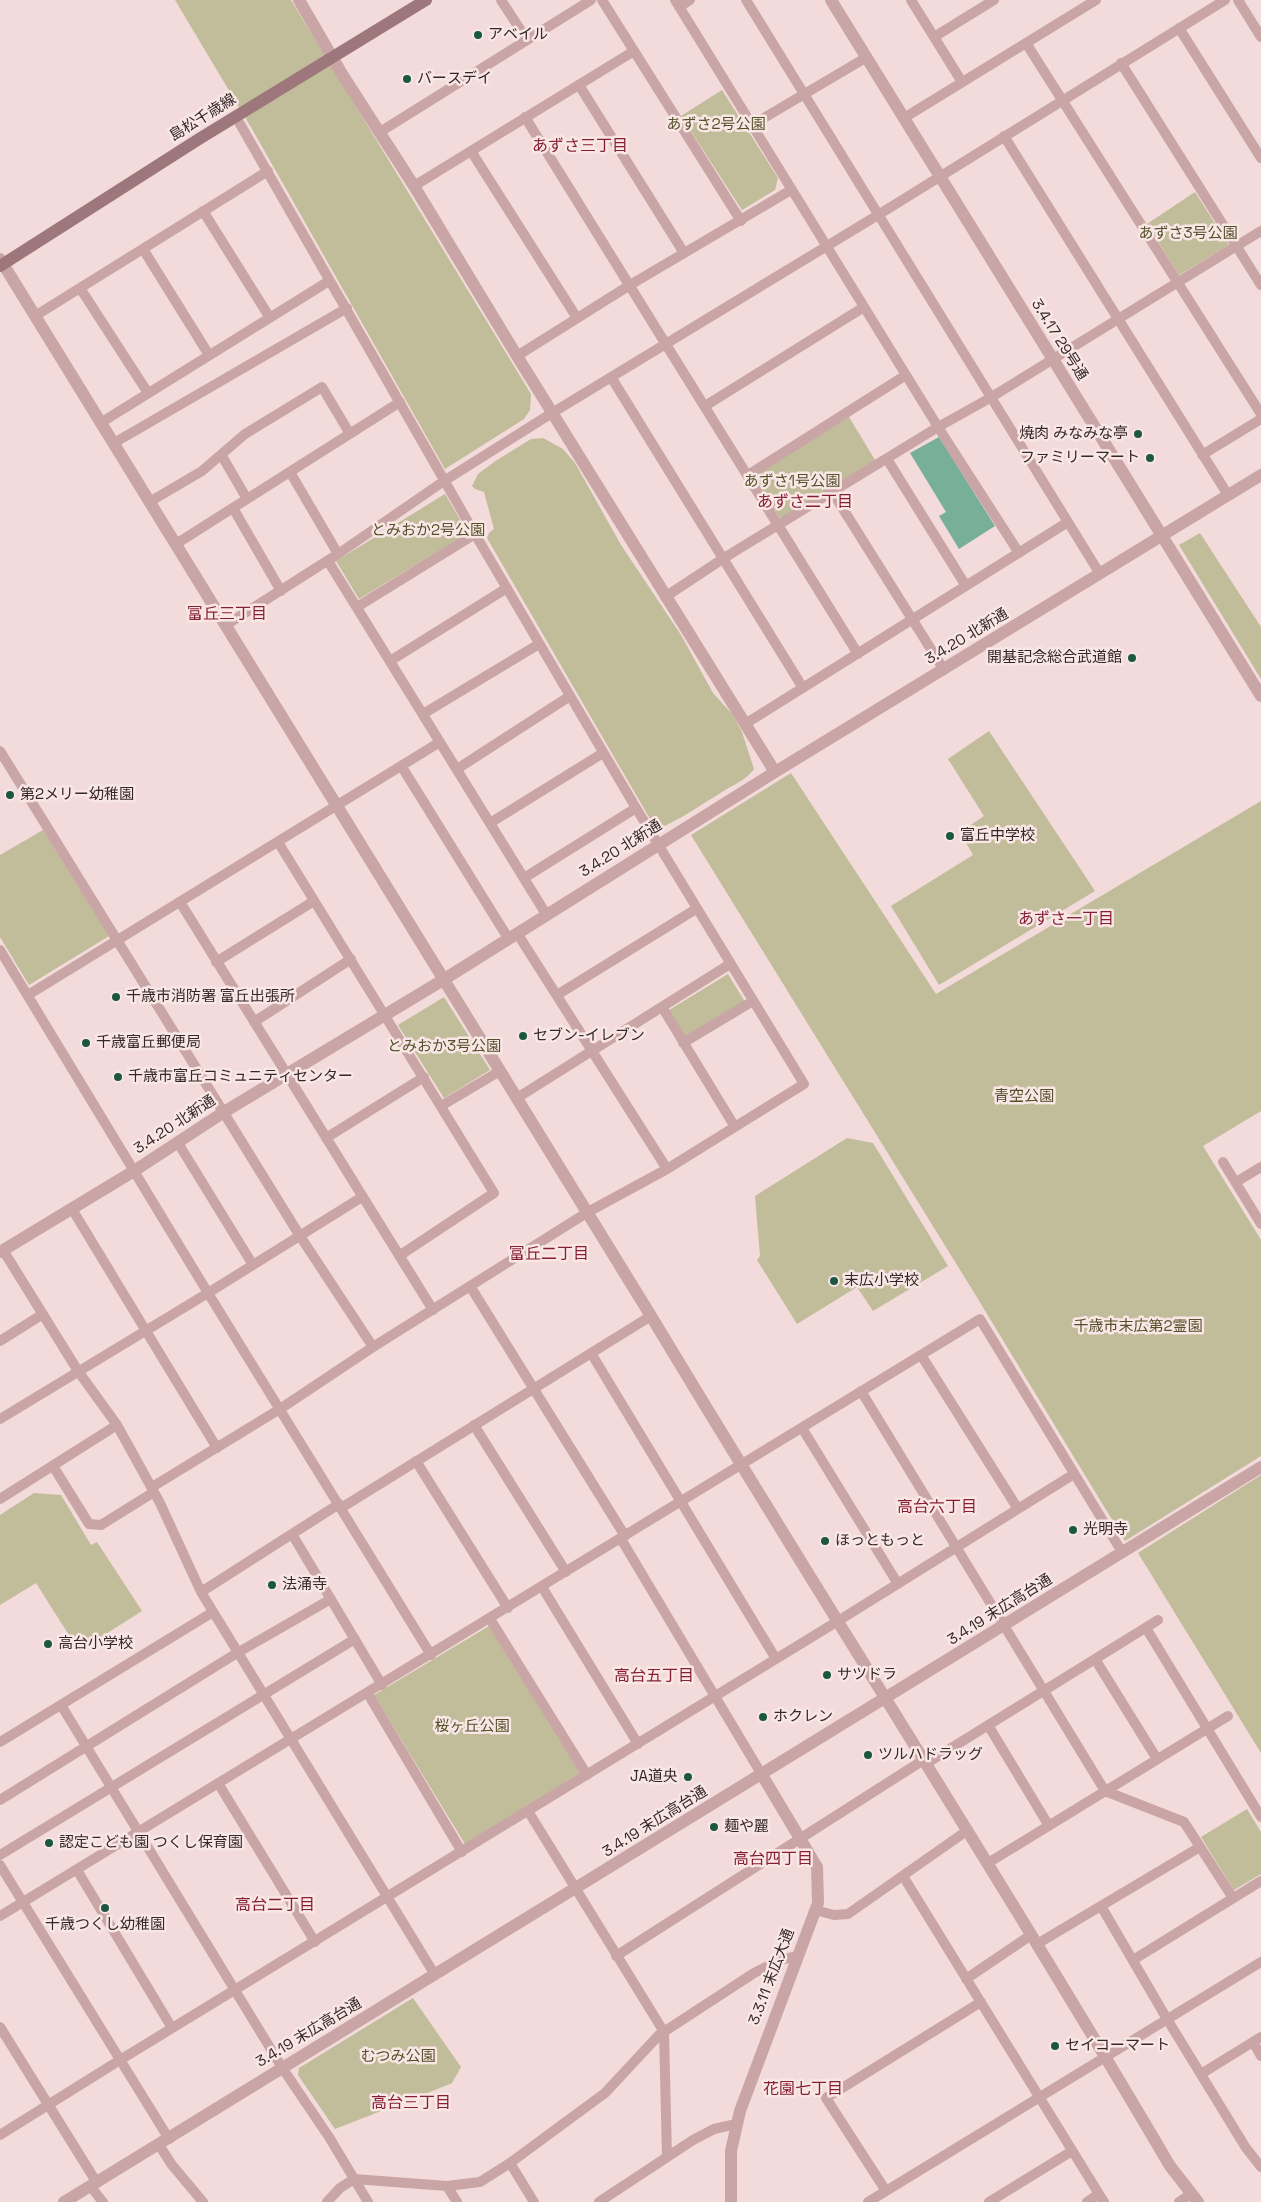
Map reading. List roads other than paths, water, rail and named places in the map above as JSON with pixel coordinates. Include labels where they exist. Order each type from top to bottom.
[{"type":"main road","name":"島松千歳線","points":[[1,263],[426,0]]},
{"type":"street","points":[[299,0],[332,57],[414,186],[665,597],[775,772]]},
{"type":"street","points":[[501,0],[527,40]]},
{"type":"street","points":[[380,132],[591,0]]},
{"type":"street","points":[[602,0],[741,221]]},
{"type":"street","points":[[690,0],[677,3],[938,427],[1019,553]]},
{"type":"street","points":[[746,0],[1100,574]]},
{"type":"street","name":"3.4.17 29号通","points":[[831,0],[1261,696]]},
{"type":"street","points":[[911,0],[962,82]]},
{"type":"street","points":[[904,118],[1096,0]]},
{"type":"street","points":[[226,626],[328,561],[444,481],[552,413],[940,177],[1225,0]]},
{"type":"street","points":[[1238,0],[1261,37]]},
{"type":"street","points":[[934,37],[988,2]]},
{"type":"street","points":[[1179,28],[1261,158]]},
{"type":"street","points":[[1026,43],[1261,414]]},
{"type":"street","points":[[414,186],[634,51]]},
{"type":"street","points":[[752,126],[867,56]]},
{"type":"street","points":[[1121,63],[1261,285]]},
{"type":"street","points":[[578,86],[684,252]]},
{"type":"street","points":[[53,1466],[89,1524],[101,1525],[217,1448],[470,1286],[588,1212],[667,1169],[804,1084],[696,909],[539,644],[236,117]]},
{"type":"street","points":[[525,117],[858,654]]},
{"type":"street","points":[[1004,136],[1228,495]]},
{"type":"street","points":[[471,151],[577,318]]},
{"type":"street","points":[[35,316],[268,171]]},
{"type":"street","points":[[517,356],[684,252],[792,190]]},
{"type":"street","points":[[203,211],[270,318]]},
{"type":"street","points":[[665,597],[724,558],[938,427],[990,398],[1261,231]]},
{"type":"street","points":[[143,249],[209,355]]},
{"type":"street","points":[[1,263],[151,501],[443,980],[926,1761],[1106,2056],[1170,2166],[1194,2198],[1179,2202]]},
{"type":"street","points":[[102,422],[329,281]]},
{"type":"street","points":[[80,288],[148,393]]},
{"type":"street","points":[[705,406],[864,307]]},
{"type":"street","points":[[114,443],[346,308]]},
{"type":"street","points":[[748,475],[906,375]]},
{"type":"street","points":[[611,377],[803,688]]},
{"type":"street","points":[[151,501],[202,471],[222,456],[245,434],[322,387],[350,434]]},
{"type":"street","points":[[176,544],[400,402]]},
{"type":"street","points":[[1202,455],[1261,419]]},
{"type":"street","points":[[222,456],[247,499]]},
{"type":"street","points":[[886,459],[966,586]]},
{"type":"street","points":[[290,472],[338,554]]},
{"type":"street","name":"3.4.20 北新通","points":[[2,1251],[134,1171],[224,1112],[443,980],[775,772],[1261,475]]},
{"type":"street","points":[[833,493],[944,670]]},
{"type":"street","points":[[233,508],[281,591]]},
{"type":"street","points":[[745,724],[1068,522]]},
{"type":"street","points":[[357,607],[475,534]]},
{"type":"street","points":[[328,561],[546,914]]},
{"type":"street","points":[[390,661],[507,588]]},
{"type":"street","points":[[423,714],[539,644]]},
{"type":"street","points":[[457,769],[570,696]]},
{"type":"street","points":[[28,995],[440,742]]},
{"type":"street","points":[[0,751],[300,1236],[373,1347]]},
{"type":"street","points":[[490,823],[604,753]]},
{"type":"street","points":[[402,767],[513,935],[557,995],[667,1169]]},
{"type":"street","points":[[524,878],[636,808]]},
{"type":"street","points":[[278,842],[494,1193],[399,1256]]},
{"type":"street","points":[[216,962],[314,901]]},
{"type":"street","points":[[180,902],[433,1310]]},
{"type":"street","points":[[557,995],[696,909]]},
{"type":"street","points":[[0,950],[431,1655]]},
{"type":"street","points":[[254,1022],[351,960]]},
{"type":"street","points":[[517,1098],[730,964]]},
{"type":"street","points":[[683,1043],[753,1001]]},
{"type":"street","points":[[662,1007],[735,1127]]},
{"type":"street","points":[[441,1106],[500,1071]]},
{"type":"street","points":[[326,1138],[424,1077]]},
{"type":"street","points":[[178,1143],[253,1265]]},
{"type":"street","points":[[1223,1162],[1261,1224]]},
{"type":"street","points":[[1236,1182],[1261,1167]]},
{"type":"street","points":[[0,1419],[362,1197]]},
{"type":"street","points":[[72,1209],[217,1448]]},
{"type":"street","points":[[2,1251],[78,1371],[117,1425],[153,1490],[201,1592],[290,1741],[435,1975]]},
{"type":"street","points":[[470,1286],[623,1538],[762,1775]]},
{"type":"street","points":[[0,1341],[43,1314]]},
{"type":"street","points":[[201,1592],[292,1534],[416,1461],[652,1316]]},
{"type":"street","points":[[0,1916],[368,1694],[980,1319],[1122,1552]]},
{"type":"street","points":[[591,1353],[776,1660]]},
{"type":"street","points":[[921,1355],[1018,1509]]},
{"type":"street","points":[[861,1391],[1105,1791],[1184,1822],[1233,1898]]},
{"type":"street","points":[[0,1499],[117,1425]]},
{"type":"street","points":[[474,1425],[566,1572]]},
{"type":"street","points":[[802,1428],[898,1584]]},
{"type":"street","points":[[416,1461],[508,1608]]},
{"type":"street","name":"3.4.19 末広高台通","points":[[64,2202],[1005,1626],[1261,1467]]},
{"type":"street","points":[[0,2135],[776,1660],[1074,1474]]},
{"type":"street","points":[[292,1534],[382,1685]]},
{"type":"street","points":[[542,1587],[638,1744]]},
{"type":"street","points":[[0,1800],[331,1598]]},
{"type":"street","points":[[0,1742],[213,1612]]},
{"type":"street","points":[[490,1618],[587,1775]]},
{"type":"street","points":[[616,1956],[800,1837],[988,1726],[1158,1620]]},
{"type":"street","points":[[1146,1628],[1261,1817]]},
{"type":"street","points":[[0,1855],[355,1639]]},
{"type":"street","points":[[1095,1660],[1157,1759]]},
{"type":"street","points":[[368,1694],[462,1852]]},
{"type":"street","points":[[62,1705],[283,2068],[368,2202]]},
{"type":"street","points":[[988,1863],[1228,1716]]},
{"type":"street","points":[[988,1726],[1049,1826]]},
{"type":"street","name":"3.3.11 末広大通","points":[[730,2202],[731,2151],[736,2124],[747,2088],[815,1910],[819,1880],[817,1867],[762,1775]]},
{"type":"street","points":[[218,1783],[314,1942]]},
{"type":"street","points":[[528,1811],[664,2032],[667,2157]]},
{"type":"street","points":[[815,1910],[834,1915],[848,1914],[968,1830]]},
{"type":"street","points":[[966,1979],[1034,1940],[1101,1906],[1200,1847]]},
{"type":"street","points":[[0,1865],[120,2060],[164,2142],[172,2165],[203,2202]]},
{"type":"street","points":[[77,1870],[172,2028]]},
{"type":"street","points":[[903,1876],[1101,2198],[1086,2202]]},
{"type":"street","points":[[1132,1960],[1261,1881]]},
{"type":"street","points":[[1101,1906],[1246,2148],[1261,2167]]},
{"type":"street","points":[[327,2202],[340,2188],[354,2179],[447,2186],[480,2182],[510,2163],[605,2093],[664,2032],[754,1974],[780,1960],[798,1956]]},
{"type":"street","points":[[868,2202],[1261,1962]]},
{"type":"street","points":[[886,2191],[826,2098],[981,2002]]},
{"type":"street","points":[[0,2027],[49,2106],[103,2202]]},
{"type":"street","points":[[1201,2074],[1257,2040],[1261,2056]]},
{"type":"street","points":[[599,2202],[693,2140],[714,2129],[736,2124]]},
{"type":"street","points":[[989,2202],[1072,2151]]},
{"type":"street","points":[[510,2163],[534,2202]]},
{"type":"street","points":[[447,2186],[457,2202]]},
{"type":"place","name":"アベイル","points":[[478,35]]},
{"type":"place","name":"バースデイ","points":[[407,79]]},
{"type":"place","name":"焼肉 みなみな亭","points":[[1138,434]]},
{"type":"place","name":"ファミリーマート","points":[[1150,458]]},
{"type":"place","name":"開基記念総合武道館","points":[[1132,658]]},
{"type":"place","name":"第2メリー幼稚園","points":[[10,795]]},
{"type":"place","name":"富丘中学校","points":[[950,836]]},
{"type":"place","name":"千歳市消防署 富丘出張所","points":[[116,997]]},
{"type":"place","name":"セブン-イレブン","points":[[523,1036]]},
{"type":"place","name":"千歳富丘郵便局","points":[[86,1043]]},
{"type":"place","name":"千歳市富丘コミュニティセンター","points":[[118,1077]]},
{"type":"place","name":"末広小学校","points":[[834,1281]]},
{"type":"place","name":"光明寺","points":[[1073,1530]]},
{"type":"place","name":"ほっともっと","points":[[825,1541]]},
{"type":"place","name":"法涌寺","points":[[272,1585]]},
{"type":"place","name":"高台小学校","points":[[48,1644]]},
{"type":"place","name":"サツドラ","points":[[827,1675]]},
{"type":"place","name":"ホクレン","points":[[763,1717]]},
{"type":"place","name":"ツルハドラッグ","points":[[868,1755]]},
{"type":"place","name":"JA道央","points":[[688,1777]]},
{"type":"place","name":"麺や麗","points":[[714,1827]]},
{"type":"place","name":"認定こども園 つくし保育園","points":[[49,1843]]},
{"type":"place","name":"千歳つくし幼稚園","points":[[105,1908]]},
{"type":"place","name":"セイコーマート","points":[[1055,2046]]},
{"type":"district","name":"あずさ三丁目","points":[[580,147]]},
{"type":"district","name":"あずさ二丁目","points":[[805,503]]},
{"type":"district","name":"富丘三丁目","points":[[227,615]]},
{"type":"district","name":"あずさ一丁目","points":[[1066,920]]},
{"type":"district","name":"富丘二丁目","points":[[549,1255]]},
{"type":"district","name":"高台六丁目","points":[[937,1508]]},
{"type":"district","name":"高台五丁目","points":[[654,1677]]},
{"type":"district","name":"高台四丁目","points":[[773,1860]]},
{"type":"district","name":"高台二丁目","points":[[275,1906]]},
{"type":"district","name":"花園七丁目","points":[[803,2090]]},
{"type":"district","name":"高台三丁目","points":[[411,2104]]},
{"type":"park label","name":"あずさ2号公園","points":[[716,125]]},
{"type":"park label","name":"あずさ3号公園","points":[[1188,234]]},
{"type":"park label","name":"あずさ1号公園","points":[[792,482]]},
{"type":"park label","name":"とみおか2号公園","points":[[428,531]]},
{"type":"park label","name":"とみおか3号公園","points":[[444,1047]]},
{"type":"park label","name":"青空公園","points":[[1024,1097]]},
{"type":"park label","name":"千歳市末広第2霊園","points":[[1138,1327]]},
{"type":"park label","name":"桜ヶ丘公園","points":[[472,1727]]},
{"type":"park label","name":"むつみ公園","points":[[398,2057]]}]
